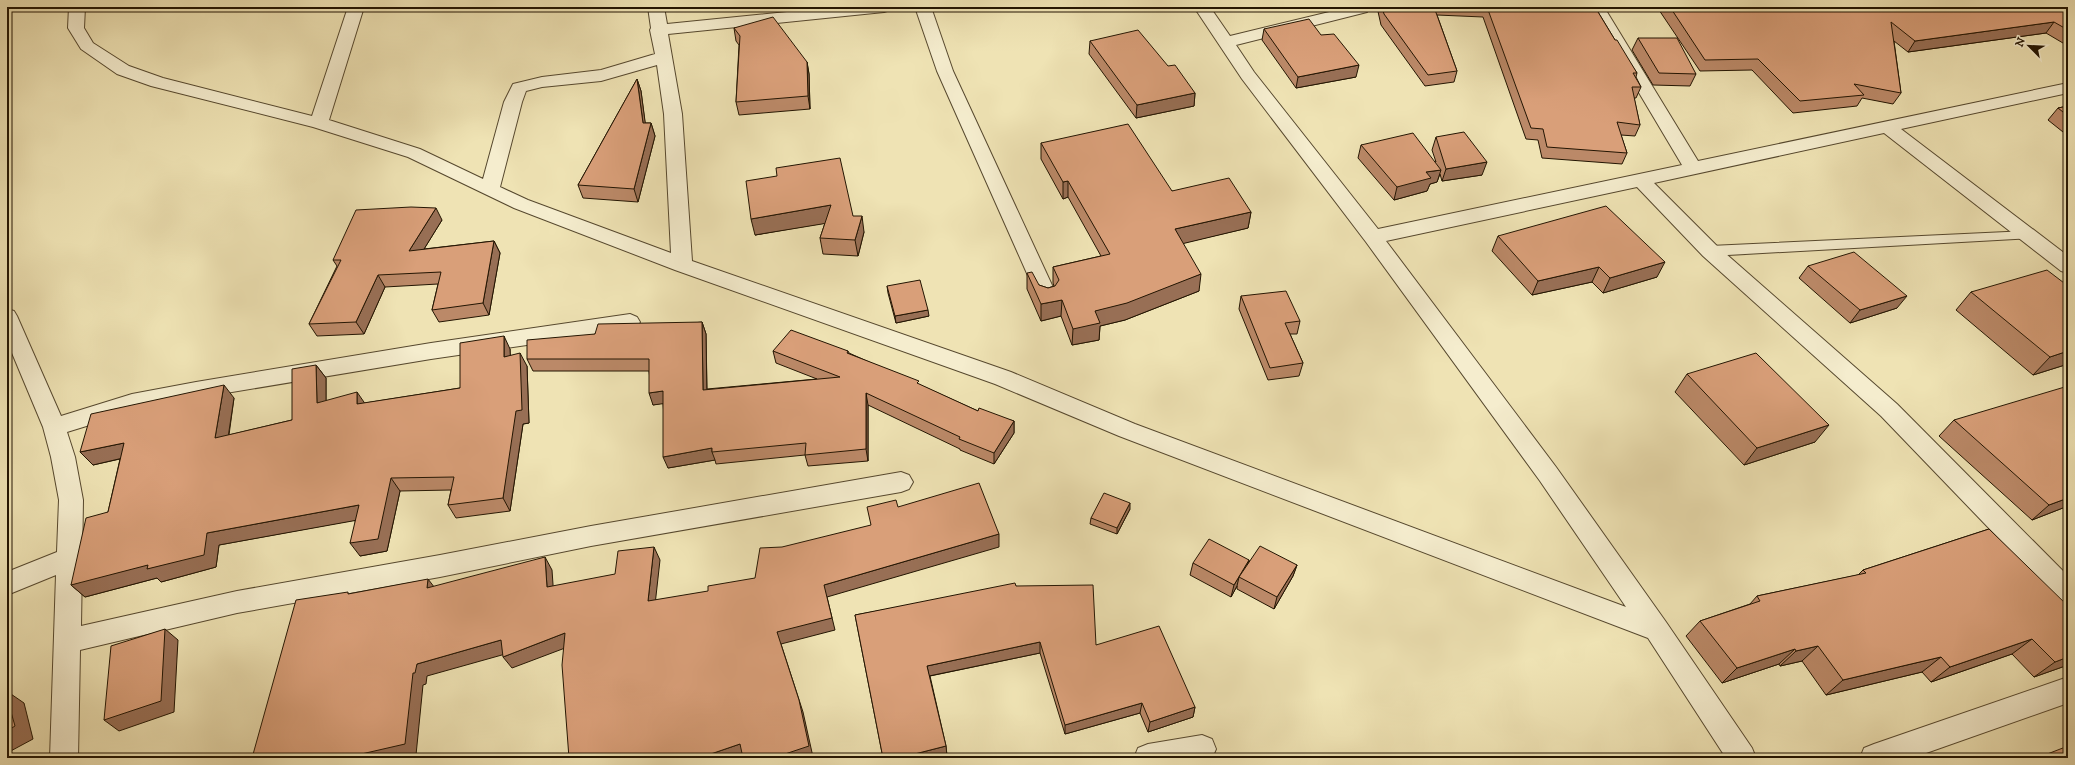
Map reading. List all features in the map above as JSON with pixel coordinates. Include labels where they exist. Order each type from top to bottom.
[{"type":"street","points":[[77,7],[76,28],[87,46],[123,70],[157,82],[319,122],[414,153],[521,204],[682,265],[990,373],[1128,430],[1657,630]]},
{"type":"street","points":[[319,122],[356,7]]},
{"type":"street","points":[[656,7],[658,30],[673,114],[682,265]]},
{"type":"street","points":[[658,30],[884,7]]},
{"type":"street","points":[[923,7],[945,70],[1047,296]]},
{"type":"street","points":[[1202,7],[1228,42],[1248,75],[1373,237],[1548,474],[1657,630],[1742,758]]},
{"type":"street","points":[[1596,7],[1693,168]]},
{"type":"street","points":[[1228,42],[1361,9]]},
{"type":"street","points":[[490,189],[513,102],[519,88],[535,82],[579,79],[611,73],[663,58]]},
{"type":"street","points":[[1373,237],[2068,88]]},
{"type":"street","points":[[1886,127],[2068,266]]},
{"type":"street","points":[[1641,180],[1710,251],[1889,410],[2068,593]]},
{"type":"street","points":[[7,316],[54,427],[63,457],[71,500],[64,758]]},
{"type":"street","points":[[54,427],[132,404],[196,390],[431,351],[630,322]]},
{"type":"street","points":[[68,641],[237,602],[440,566],[591,536],[901,482]]},
{"type":"street","points":[[7,584],[69,558]]},
{"type":"street","points":[[1874,758],[2068,690]]},
{"type":"street","points":[[1148,758],[1202,748]]},
{"type":"lane","points":[[1710,251],[2028,235]]},
{"type":"building","points":[[1382,7],[1434,7],[1457,71],[1428,75],[1384,14]]},
{"type":"building","points":[[1487,7],[1595,7],[1637,73],[1633,73],[1641,87],[1632,87],[1640,125],[1617,122],[1627,153],[1547,147],[1543,129],[1531,128]]},
{"type":"building","points":[[1670,7],[2068,7],[2068,30],[2054,22],[1915,41],[1891,22],[1901,93],[1854,84],[1864,95],[1800,101],[1758,59],[1705,60]]},
{"type":"building","points":[[773,17],[807,62],[808,96],[736,102],[740,36],[734,28]]},
{"type":"building","points":[[1309,19],[1321,35],[1334,34],[1359,65],[1298,77],[1264,29]]},
{"type":"building","points":[[1138,30],[1168,66],[1175,65],[1195,93],[1137,105],[1090,41]]},
{"type":"building","points":[[1638,38],[1677,38],[1696,74],[1659,73]]},
{"type":"building","points":[[637,79],[643,123],[651,123],[634,189],[578,185]]},
{"type":"building","points":[[2068,106],[2068,116],[2058,108]]},
{"type":"building","points":[[1128,124],[1172,191],[1229,178],[1251,212],[1175,229],[1201,274],[1127,303],[1095,311],[1100,323],[1073,329],[1062,300],[1041,304],[1027,273],[1032,272],[1039,285],[1048,288],[1055,286],[1059,280],[1053,267],[1110,254],[1068,181],[1063,182],[1041,143]]},
{"type":"building","points":[[1464,132],[1487,162],[1446,169],[1436,137]]},
{"type":"building","points":[[1413,133],[1441,170],[1426,172],[1431,178],[1397,187],[1361,145]]},
{"type":"building","points":[[840,158],[853,216],[862,216],[855,240],[820,238],[831,205],[751,219],[746,181],[777,176],[776,168]]},
{"type":"building","points":[[1606,206],[1665,262],[1610,278],[1599,267],[1538,281],[1498,236]]},
{"type":"building","points":[[411,207],[436,208],[409,251],[494,241],[483,303],[432,310],[441,272],[378,275],[356,322],[309,324],[341,260],[333,260],[356,210]]},
{"type":"building","points":[[1854,252],[1907,296],[1860,310],[1808,266]]},
{"type":"building","points":[[2047,270],[2068,286],[2068,351],[2050,357],[1971,292]]},
{"type":"building","points":[[920,280],[928,310],[895,316],[887,286]]},
{"type":"building","points":[[1286,291],[1300,321],[1285,323],[1303,363],[1270,368],[1241,296]]},
{"type":"building","points":[[702,322],[703,390],[840,377],[773,351],[791,330],[848,351],[847,353],[919,381],[917,383],[978,411],[979,408],[1014,421],[994,453],[959,439],[960,437],[866,393],[866,449],[805,455],[806,443],[712,452],[712,448],[663,457],[663,391],[649,393],[649,359],[527,359],[527,340],[595,334],[598,324]]},
{"type":"building","points":[[504,336],[504,357],[520,353],[522,410],[516,411],[503,498],[448,505],[454,477],[391,478],[378,539],[350,543],[359,505],[207,533],[204,555],[147,569],[148,565],[71,585],[86,518],[108,512],[124,443],[80,452],[91,414],[224,385],[215,438],[292,420],[292,369],[316,365],[317,403],[357,392],[357,404],[460,388],[460,343]]},
{"type":"building","points":[[1756,353],[1829,425],[1757,448],[1687,374]]},
{"type":"building","points":[[2068,386],[2068,498],[2049,505],[1954,420]]},
{"type":"building","points":[[979,483],[999,534],[824,585],[832,618],[777,632],[799,700],[809,746],[773,758],[743,758],[740,744],[699,758],[569,758],[562,665],[565,633],[503,657],[501,640],[417,664],[415,673],[413,673],[405,744],[344,758],[252,758],[296,600],[348,592],[348,594],[428,579],[427,588],[545,557],[547,587],[615,574],[618,551],[654,547],[648,601],[708,591],[708,586],[755,578],[760,548],[782,547],[871,525],[867,507],[896,500],[898,507]]},
{"type":"building","points":[[1104,493],[1130,503],[1117,528],[1091,518]]},
{"type":"building","points":[[1989,529],[2068,606],[2068,657],[2055,662],[2032,639],[1950,667],[1941,657],[1843,680],[1818,646],[1796,651],[1795,649],[1737,668],[1700,621],[1760,601],[1757,596],[1866,573],[1863,570]]},
{"type":"building","points":[[1209,539],[1249,560],[1234,585],[1193,563]]},
{"type":"building","points":[[1260,546],[1297,565],[1277,597],[1239,577]]},
{"type":"building","points":[[1015,583],[1016,586],[1093,585],[1096,645],[1159,626],[1195,707],[1150,722],[1142,703],[1065,725],[1040,642],[927,666],[946,746],[899,758],[883,758],[855,615]]},
{"type":"building","points":[[165,629],[161,701],[104,720],[111,646]]},
{"type":"building","points":[[7,698],[15,726],[7,731]]},
{"type":"building","points":[[2068,746],[2068,758],[2037,758]]}]
